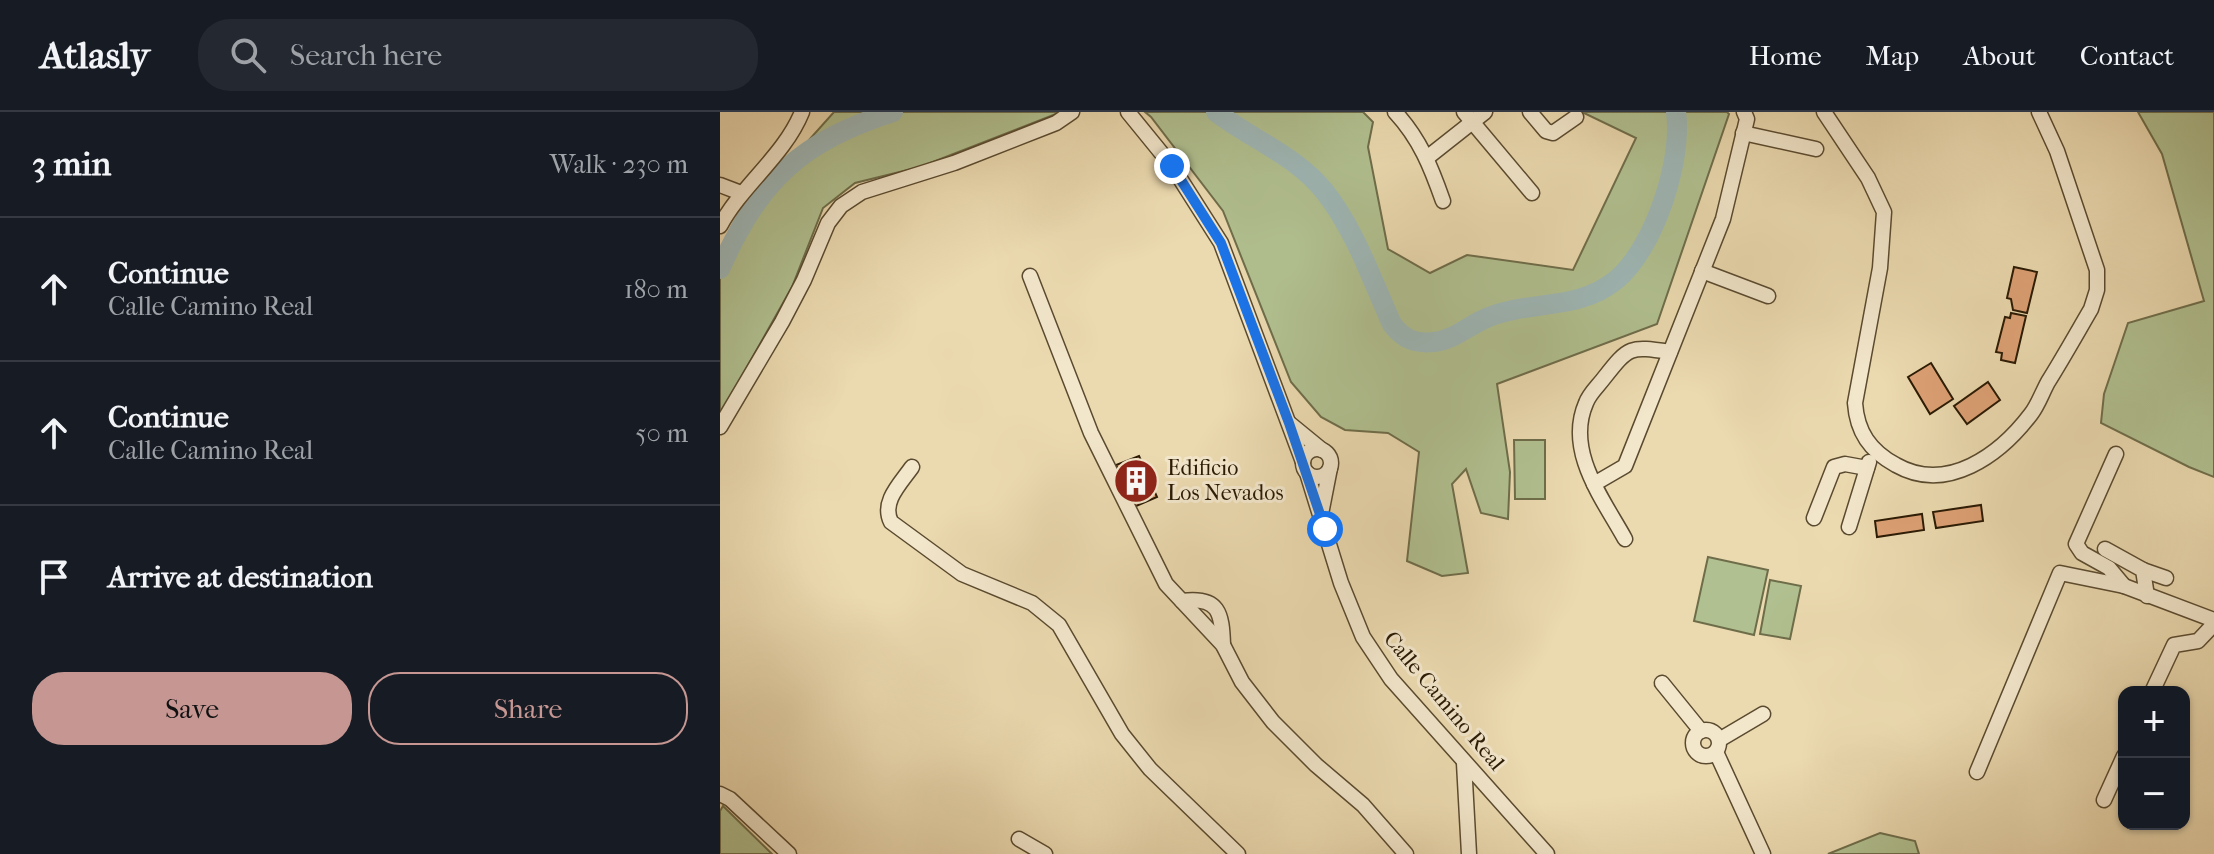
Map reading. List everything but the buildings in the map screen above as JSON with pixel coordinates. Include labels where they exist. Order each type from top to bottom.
[{"type":"street","points":[[720,226],[741,193],[785,141],[802,112]]},
{"type":"street","points":[[720,427],[789,308],[828,223],[841,206],[862,192],[954,163],[1056,123],[1072,112]]},
{"type":"street","name":"Calle Camino Real","points":[[1128,112],[1155,143],[1221,243],[1305,467],[1341,583],[1363,637],[1391,679],[1547,854]]},
{"type":"street","points":[[1395,112],[1428,157],[1443,201]]},
{"type":"street","points":[[1428,157],[1468,117],[1485,112]]},
{"type":"street","points":[[1530,112],[1546,131],[1553,133],[1576,117]]},
{"type":"street","points":[[1594,484],[1625,466],[1723,219],[1747,119],[1744,112]]},
{"type":"street","points":[[1824,112],[1868,178],[1884,212],[1880,268],[1855,403],[1857,423],[1866,440],[1882,457],[1903,469],[1931,475],[1964,471],[1994,453],[2031,414],[2091,309],[2097,290],[2097,270],[2061,149],[2039,112]]},
{"type":"street","points":[[1468,117],[1532,193]]},
{"type":"street","points":[[1743,133],[1816,149]]},
{"type":"street","points":[[720,185],[741,193]]},
{"type":"street","points":[[1702,271],[1768,296]]},
{"type":"street","points":[[1030,276],[1091,433],[1161,575],[1175,596],[1223,645],[1242,682],[1273,722],[1316,765],[1363,805],[1406,854]]},
{"type":"street","points":[[1625,539],[1585,468],[1579,428],[1586,401],[1622,356],[1638,347],[1670,352]]},
{"type":"street","points":[[1289,423],[1322,450],[1331,459],[1331,465],[1324,475],[1312,476],[1305,467],[1310,451],[1322,450]]},
{"type":"street","points":[[1849,527],[1874,448]]},
{"type":"street","points":[[1814,518],[1840,451]]},
{"type":"street","points":[[2116,454],[2076,544],[2082,553],[2109,568],[2124,586]]},
{"type":"street","points":[[1834,467],[1845,464],[1867,468]]},
{"type":"street","name":"Calle Camino Real","points":[[1321,514],[1331,465]]},
{"type":"street","points":[[912,467],[887,505],[891,522],[962,574],[1032,603],[1059,625],[1122,734],[1189,810],[1238,854]]},
{"type":"street","points":[[2105,549],[2143,570],[2166,578]]},
{"type":"street","points":[[2143,570],[2147,596]]},
{"type":"street","points":[[1977,772],[2060,573],[2124,586],[2214,622],[2198,641],[2174,645],[2155,686]]},
{"type":"street","points":[[1662,683],[1701,731]]},
{"type":"street","points":[[1763,714],[1718,746],[1703,756],[1695,750],[1695,737],[1701,731],[1710,730],[1718,746],[1763,854]]},
{"type":"street","points":[[2104,800],[2123,758]]},
{"type":"street","points":[[1464,763],[1466,850]]},
{"type":"street","points":[[720,794],[730,799],[789,854]]},
{"type":"street","points":[[1019,839],[1045,854]]},
{"type":"green space","points":[[834,112],[1061,112],[920,167],[855,183],[823,208],[792,287],[720,415],[720,255],[732,226]]},
{"type":"green space","points":[[1145,112],[1363,112],[1373,122],[1368,147],[1388,249],[1430,273],[1467,255],[1573,270],[1636,138],[1582,112],[1729,114],[1657,324],[1497,384],[1510,472],[1508,519],[1481,513],[1466,469],[1452,484],[1468,573],[1442,576],[1407,561],[1419,452],[1388,433],[1345,430],[1321,417],[1291,382],[1223,211]]},
{"type":"green space","points":[[2138,112],[2214,112],[2214,477],[2101,423],[2104,394],[2128,323],[2204,301],[2162,154]]},
{"type":"green space","points":[[1514,440],[1545,440],[1545,499],[1515,499]]},
{"type":"green space","points":[[1708,557],[1768,570],[1754,635],[1694,621]]},
{"type":"green space","points":[[1770,580],[1801,586],[1790,639],[1760,634]]},
{"type":"green space","points":[[723,806],[772,854],[720,854],[720,811]]},
{"type":"green space","points":[[1880,833],[1915,841],[1919,854],[1828,854]]},
{"type":"waterway","points":[[720,269],[751,211],[787,168],[832,137],[893,112]]},
{"type":"waterway","points":[[1216,112],[1314,179],[1345,222],[1392,324],[1410,339],[1427,342],[1442,341],[1505,312],[1586,296],[1616,280],[1642,247],[1663,202],[1675,154],[1676,112]]},
{"type":"place","name":"Edificio Los Nevados","points":[[1136,481]]},
{"type":"route","points":[[1172,166],[1221,243],[1325,529]]}]
